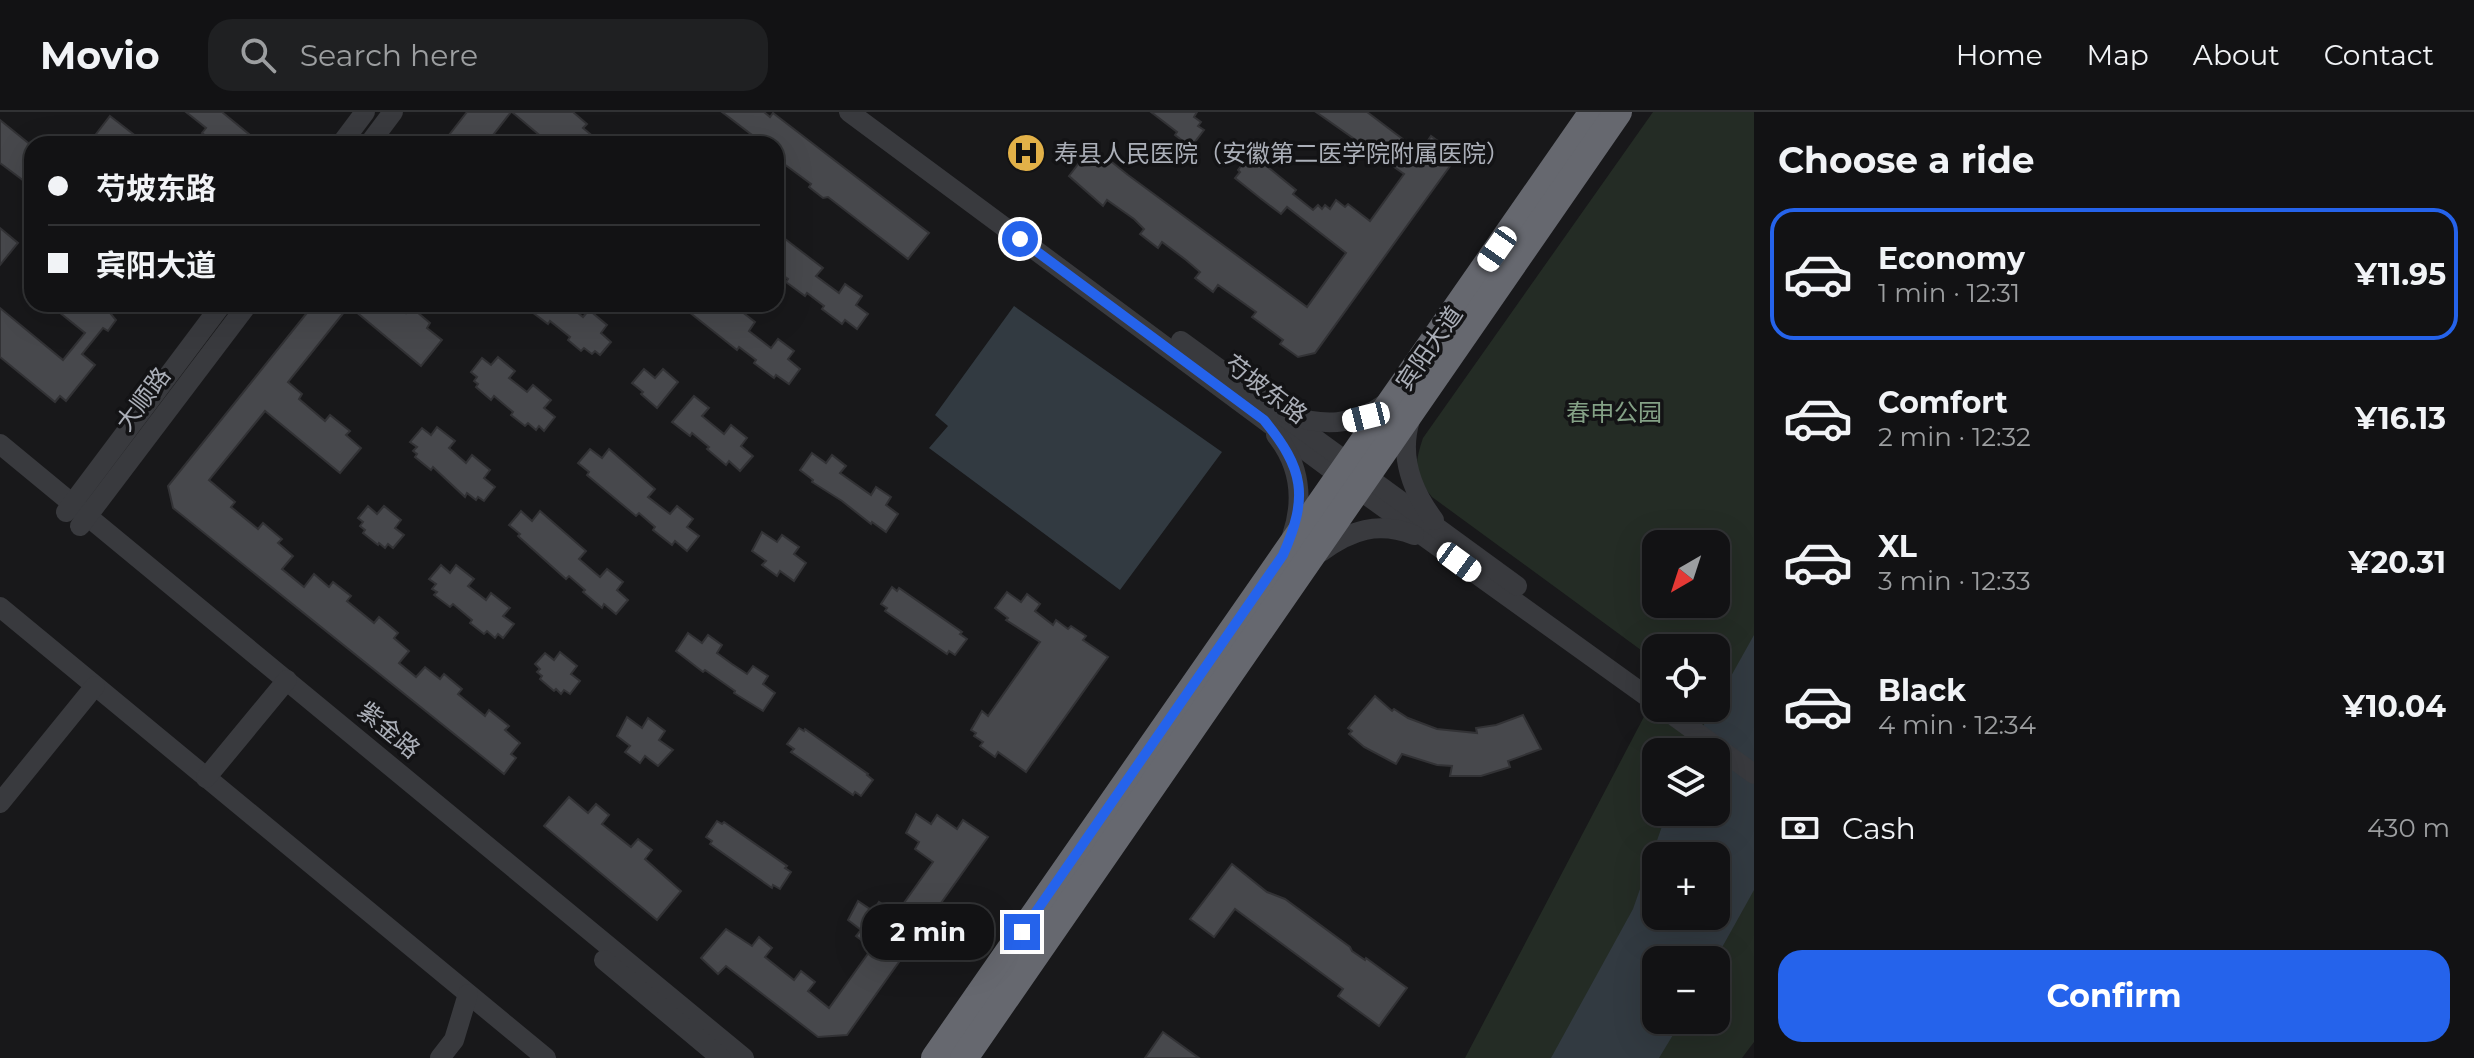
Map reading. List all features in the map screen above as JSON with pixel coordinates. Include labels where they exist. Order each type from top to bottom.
[{"type":"highway","name":"宾阳大道","points":[[935,1058],[1353,477],[1593,112]]},
{"type":"highway","name":"宾阳大道","points":[[1409,395],[1618,112]]},
{"type":"highway","name":"宾阳大道","points":[[964,1058],[1291,563]]},
{"type":"street","points":[[347,136],[365,112]]},
{"type":"street","points":[[375,136],[393,112]]},
{"type":"street","name":"芍坡东路","points":[[849,112],[1268,414]]},
{"type":"street","name":"芍坡东路","points":[[869,112],[1353,477],[1642,677]]},
{"type":"street","name":"大顺路","points":[[72,514],[216,312]]},
{"type":"street","name":"大顺路","points":[[72,514],[241,312]]},
{"type":"street","points":[[1268,414],[1322,422],[1346,422],[1366,417],[1409,395],[1406,462],[1412,482],[1439,538]]},
{"type":"street","points":[[1268,414],[1299,483],[1299,509],[1293,533],[1291,563]]},
{"type":"street","name":"紫金路","points":[[0,444],[72,514]]},
{"type":"street","name":"紫金路","points":[[0,460],[72,514],[744,1058]]},
{"type":"street","points":[[1291,563],[1361,529],[1401,530],[1439,538]]},
{"type":"street","name":"芍坡东路","points":[[1439,538],[1642,692]]},
{"type":"street","points":[[0,607],[546,1058]]},
{"type":"street","points":[[206,778],[283,684]]},
{"type":"street","name":"紫金路","points":[[283,684],[721,1058]]},
{"type":"street","points":[[0,803],[95,686]]},
{"type":"street","points":[[1695,722],[1754,774]]},
{"type":"street","points":[[1698,722],[1754,758]]},
{"type":"street","points":[[440,1058],[454,1040],[468,994]]},
{"type":"green space","name":"春申公园","points":[[1653,112],[1754,112],[1754,1042],[1742,1058],[1465,1058],[1642,720],[1666,722],[1683,734],[1689,722],[1730,722],[1730,634],[1642,634],[1642,651],[1432,497],[1419,476],[1418,456],[1423,438]]},
{"type":"shaded area","points":[[1014,306],[1222,452],[1120,590],[929,448],[948,426],[935,415]]},
{"type":"shaded area","points":[[1754,635],[1754,890],[1723,946],[1642,946],[1642,1034],[1674,1034],[1659,1058],[1551,1058],[1633,909],[1642,883],[1642,930],[1730,930],[1730,842],[1656,842],[1662,826],[1730,826],[1730,738],[1697,738],[1705,722],[1730,722],[1730,678]]},
{"type":"building","points":[[186,112],[222,112],[251,136],[206,136],[202,133],[206,128]]},
{"type":"building","points":[[467,112],[511,112],[492,136],[448,136]]},
{"type":"building","points":[[512,112],[573,112],[587,124],[583,128],[592,136],[540,136]]},
{"type":"building","points":[[722,112],[764,112],[770,117],[773,113],[929,233],[908,259],[828,197],[823,198],[809,187],[811,184],[784,164],[784,136],[752,135]]},
{"type":"building","points":[[1151,112],[1197,112],[1194,117],[1201,122],[1198,126],[1204,130],[1191,147]]},
{"type":"building","points":[[1316,112],[1367,112],[1420,152],[1431,136],[1451,151],[1446,157],[1453,162],[1315,353],[1298,357],[1280,344],[1283,340],[1252,317],[1256,312],[1218,285],[1213,292],[1195,278],[1200,272],[1186,260],[1162,242],[1158,248],[1140,234],[1144,229],[1134,219],[1107,200],[1103,206],[1069,176],[1089,150],[1105,162],[1108,159],[1307,307],[1346,253],[1287,207],[1281,214],[1260,198],[1235,178],[1240,172],[1238,170],[1249,156],[1256,161],[1258,159],[1296,190],[1293,194],[1313,210],[1318,205],[1322,209],[1325,205],[1330,209],[1336,200],[1345,207],[1348,204],[1370,221],[1404,174]]},
{"type":"building","points":[[110,116],[136,136],[95,136]]},
{"type":"building","points":[[0,120],[24,140],[24,181],[0,163]]},
{"type":"building","points":[[0,228],[18,243],[0,265]]},
{"type":"building","points":[[784,238],[823,268],[816,276],[839,293],[845,284],[862,296],[856,305],[868,314],[857,329],[845,320],[842,324],[807,293],[805,296],[786,282],[788,279],[784,276]]},
{"type":"building","points":[[0,308],[63,360],[85,333],[59,312],[109,312],[116,320],[108,331],[103,328],[82,354],[95,365],[66,401],[60,396],[55,402],[0,357]]},
{"type":"building","points":[[308,312],[344,312],[288,382],[302,394],[299,399],[325,421],[330,415],[350,431],[346,435],[361,448],[340,473],[265,411],[209,480],[235,502],[231,507],[258,529],[263,523],[282,539],[278,543],[293,556],[282,569],[304,587],[314,574],[329,587],[333,582],[351,596],[347,601],[374,623],[379,617],[398,633],[394,638],[409,651],[399,663],[416,677],[425,667],[440,679],[444,674],[462,689],[458,694],[485,716],[489,710],[509,726],[505,730],[520,743],[511,754],[516,758],[504,774],[173,508],[168,486]]},
{"type":"building","points":[[356,312],[417,312],[430,323],[427,328],[442,340],[421,366]]},
{"type":"building","points":[[532,312],[577,312],[583,317],[591,312],[607,325],[601,333],[611,342],[600,355],[584,348],[581,351],[568,340],[570,337],[550,321],[548,324]]},
{"type":"building","points":[[689,312],[742,312],[755,322],[749,331],[771,348],[778,339],[794,351],[788,359],[800,369],[789,384],[776,375],[774,378],[739,347],[737,350]]},
{"type":"building","points":[[498,357],[515,371],[509,378],[527,392],[533,385],[551,400],[544,408],[555,417],[544,431],[539,426],[536,430],[528,423],[525,426],[494,396],[491,400],[476,387],[478,384],[474,381],[477,377],[471,372],[482,358],[491,365]]},
{"type":"building","points":[[644,369],[655,378],[663,369],[678,382],[657,408],[632,383]]},
{"type":"building","points":[[694,396],[709,408],[702,416],[724,434],[731,425],[747,438],[741,446],[753,456],[740,471],[729,461],[726,465],[692,433],[690,436],[672,422]]},
{"type":"building","points":[[437,427],[455,441],[449,448],[466,463],[472,455],[490,470],[484,478],[495,487],[484,501],[478,497],[476,500],[467,493],[465,497],[433,467],[431,470],[415,457],[417,454],[413,451],[417,447],[410,442],[422,428],[431,435]]},
{"type":"building","points":[[590,449],[602,458],[609,449],[655,489],[648,497],[670,514],[677,506],[693,519],[687,527],[699,536],[687,551],[675,541],[672,545],[653,530],[655,527],[639,513],[636,516],[587,475],[589,472],[578,463]]},
{"type":"building","points":[[812,453],[826,463],[832,455],[846,466],[840,473],[871,495],[876,487],[891,497],[886,505],[898,514],[886,532],[812,482],[800,470]]},
{"type":"building","points":[[368,506],[377,514],[384,506],[401,520],[395,528],[404,535],[393,548],[388,544],[385,548],[378,545],[363,533],[365,530],[360,526],[363,522],[358,518]]},
{"type":"building","points":[[521,511],[532,521],[540,511],[586,551],[579,559],[600,577],[607,569],[623,582],[617,590],[628,600],[616,614],[604,604],[602,608],[569,576],[566,579],[518,536],[520,534],[509,525]]},
{"type":"building","points":[[762,532],[777,542],[782,535],[799,547],[794,554],[806,563],[794,581],[780,571],[777,576],[762,565],[766,561],[752,551]]},
{"type":"building","points":[[441,565],[450,573],[456,565],[474,579],[468,586],[486,600],[491,593],[510,608],[503,616],[514,624],[503,638],[498,634],[495,638],[487,631],[484,634],[453,604],[450,607],[434,595],[437,592],[432,589],[436,584],[429,579]]},
{"type":"building","points":[[892,587],[897,591],[899,588],[962,632],[960,634],[967,639],[955,655],[949,651],[947,654],[885,611],[887,608],[881,604]]},
{"type":"building","points":[[1007,592],[1021,602],[1027,594],[1040,604],[1035,611],[1053,625],[1056,620],[1068,629],[1071,626],[1086,636],[1083,640],[1108,657],[1026,772],[998,752],[995,757],[980,746],[983,742],[971,730],[982,711],[988,716],[1040,642],[1006,620],[1008,618],[995,608]]},
{"type":"building","points":[[688,633],[702,643],[708,635],[722,645],[717,653],[747,674],[753,666],[768,676],[763,684],[775,693],[763,711],[676,651]]},
{"type":"building","points":[[560,652],[577,666],[571,674],[580,681],[570,694],[564,690],[561,694],[556,689],[554,691],[540,679],[542,676],[537,672],[540,669],[535,664],[545,653],[554,660]]},
{"type":"building","points":[[1375,696],[1392,711],[1394,709],[1437,729],[1477,733],[1476,728],[1496,725],[1523,715],[1541,749],[1508,761],[1510,767],[1481,776],[1450,776],[1452,766],[1437,765],[1402,754],[1396,764],[1364,747],[1349,734],[1352,731],[1348,728]]},
{"type":"building","points":[[627,717],[642,728],[648,718],[665,731],[659,740],[673,750],[658,766],[645,756],[640,763],[625,752],[630,746],[617,736]]},
{"type":"building","points":[[799,728],[805,729],[868,774],[873,780],[861,796],[855,792],[853,795],[791,752],[794,749],[787,744]]},
{"type":"building","points":[[569,797],[588,813],[596,804],[609,815],[602,824],[631,847],[638,839],[652,850],[645,859],[681,891],[657,920],[544,826]]},
{"type":"building","points":[[916,814],[931,824],[937,815],[957,829],[963,820],[988,837],[847,1035],[818,1037],[726,966],[718,974],[701,958],[726,929],[752,946],[759,937],[772,948],[765,957],[794,980],[801,971],[815,982],[808,991],[829,1008],[872,948],[856,936],[861,930],[848,920],[858,901],[873,911],[879,902],[896,914],[933,862],[915,849],[919,842],[906,833]]},
{"type":"building","points":[[717,821],[724,822],[787,866],[785,868],[791,872],[780,889],[773,885],[772,888],[710,844],[712,841],[706,837]]},
{"type":"building","points":[[1232,864],[1267,892],[1285,899],[1352,951],[1407,988],[1379,1026],[1338,996],[1343,989],[1235,909],[1214,937],[1190,919]]},
{"type":"building","points":[[1163,1032],[1199,1058],[1145,1058]]},
{"type":"place","name":"寿县人民医院（安徽第二医学院附属医院）","points":[[1026,153]]},
{"type":"route","points":[[1020,239],[1264,420],[1285,447],[1299,483],[1299,509],[1283,555],[1022,932]]}]
